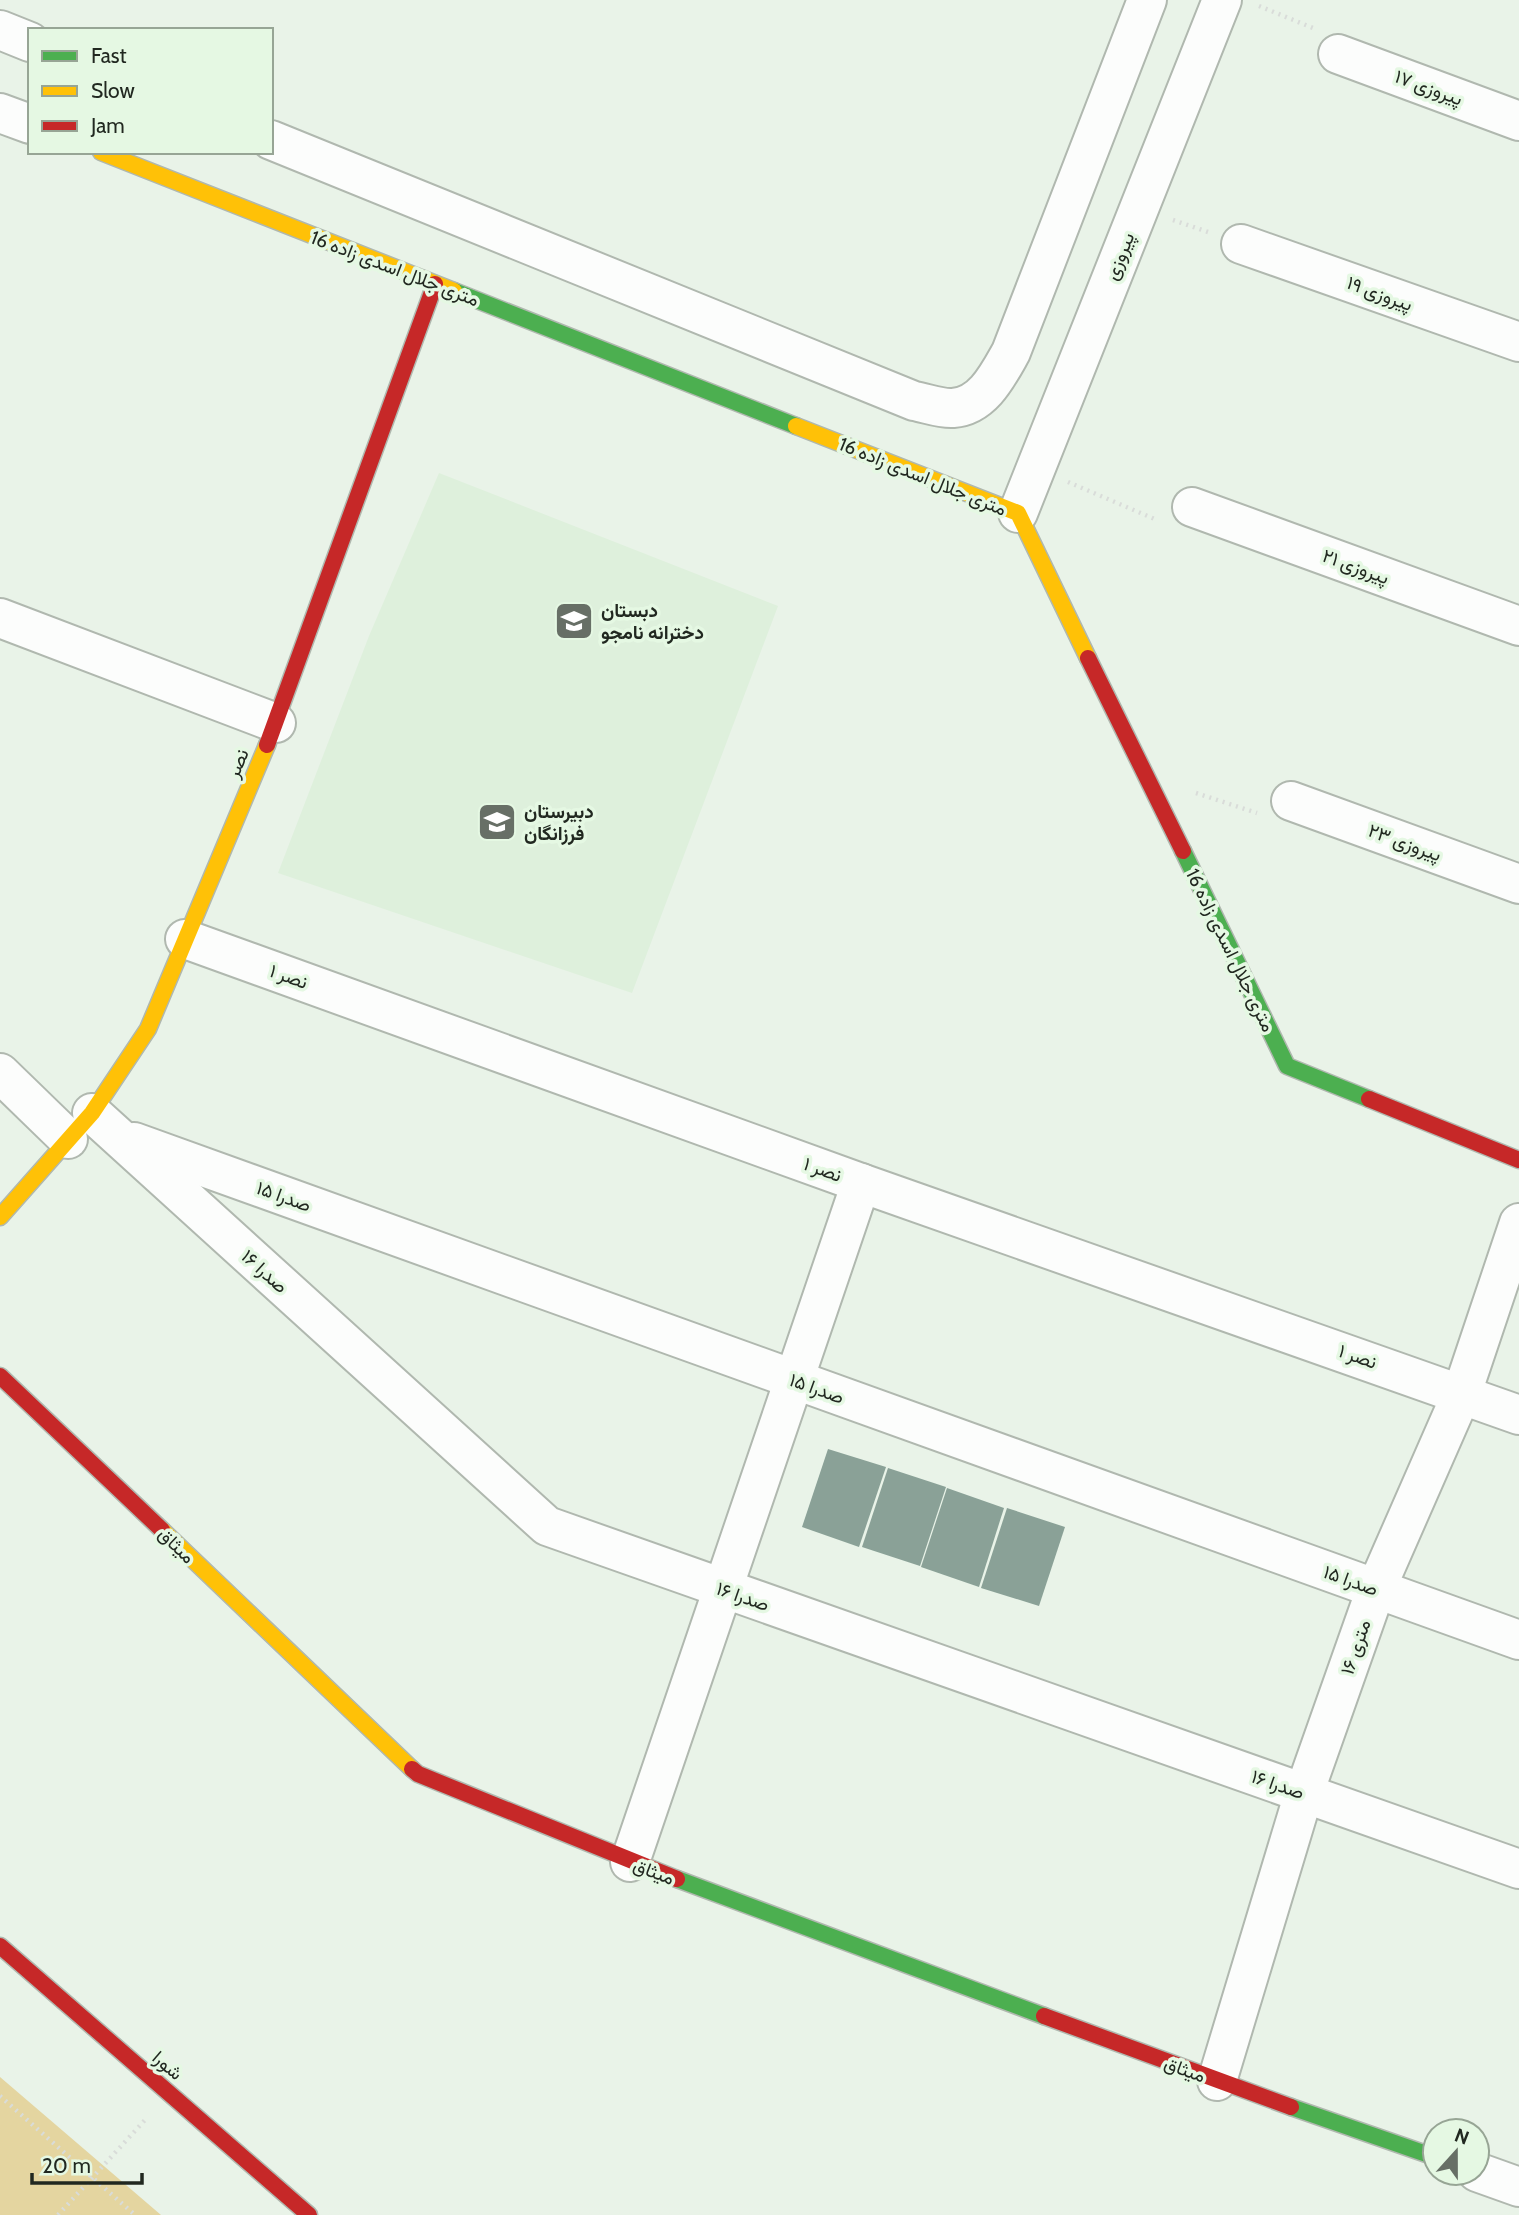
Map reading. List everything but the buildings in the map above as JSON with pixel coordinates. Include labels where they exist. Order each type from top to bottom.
[{"type":"street","points":[[273,141],[914,401],[953,408],[975,400],[994,383],[1011,352],[1147,0]]},
{"type":"street","name":"پیروزی","points":[[1018,513],[1138,208],[1240,3]]},
{"type":"street","points":[[0,30],[28,41]]},
{"type":"street","name":"پیروزی ۱۷","points":[[1338,54],[1519,121]]},
{"type":"street","points":[[0,113],[28,123]]},
{"type":"street","name":"16 متری جلال اسدی زاده","points":[[106,154],[1018,513],[1287,1066],[1519,1160]]},
{"type":"street","name":"پیروزی ۱۹","points":[[1241,244],[1519,342]]},
{"type":"street","name":"نصر","points":[[0,1217],[92,1129],[148,1029],[276,723],[435,284]]},
{"type":"street","name":"پیروزی ۲۱","points":[[1192,507],[1519,625]]},
{"type":"street","points":[[0,618],[276,723]]},
{"type":"street","name":"پیروزی ۲۳","points":[[1291,801],[1519,884]]},
{"type":"street","name":"نصر ۱","points":[[185,939],[861,1183],[1519,1415]]},
{"type":"street","name":"صدرا ۱۶","points":[[0,1073],[92,1129],[547,1526],[1519,1869]]},
{"type":"street","name":"صدرا ۱۵","points":[[92,1129],[1519,1640]]},
{"type":"street","points":[[630,1862],[861,1183]]},
{"type":"street","name":"۱۶ متری","points":[[1217,2081],[1304,1793],[1376,1589],[1462,1393],[1519,1223]]},
{"type":"street","name":"میثاق","points":[[0,1376],[418,1774],[630,1862],[1217,2081],[1421,2152]]},
{"type":"street","name":"شورا","points":[[0,1946],[309,2215]]},
{"type":"street","points":[[1491,2177],[1519,2187]]},
{"type":"path","points":[[1240,3],[1345,41],[1338,54]]},
{"type":"path","points":[[1138,208],[1241,244]]},
{"type":"path","points":[[1035,469],[1183,531],[1192,507]]},
{"type":"path","points":[[1147,777],[1287,822],[1291,801]]},
{"type":"path","points":[[58,2215],[170,2094]]},
{"type":"path","points":[[0,2096],[135,2215]]},
{"type":"shaded area","points":[[439,473],[778,606],[632,993],[278,873],[369,636]]},
{"type":"shaded area","points":[[0,2077],[161,2215],[0,2215]]},
{"type":"traffic: fast","points":[[454,291],[796,426]]},
{"type":"traffic: fast","points":[[1183,851],[1287,1066],[1369,1099]]},
{"type":"traffic: fast","points":[[677,1879],[1044,2016]]},
{"type":"traffic: fast","points":[[1291,2107],[1421,2152]]},
{"type":"traffic: slow","points":[[106,154],[454,291]]},
{"type":"traffic: slow","points":[[796,426],[1018,513],[1088,658]]},
{"type":"traffic: slow","points":[[0,1217],[92,1113],[148,1029],[267,745]]},
{"type":"traffic: slow","points":[[162,1530],[412,1769]]},
{"type":"traffic: jam","points":[[267,745],[435,284]]},
{"type":"traffic: jam","points":[[1088,658],[1183,851]]},
{"type":"traffic: jam","points":[[1369,1099],[1519,1160]]},
{"type":"traffic: jam","points":[[0,1376],[162,1530]]},
{"type":"traffic: jam","points":[[412,1769],[418,1774],[677,1879]]},
{"type":"traffic: jam","points":[[0,1946],[309,2215]]},
{"type":"traffic: jam","points":[[1044,2016],[1291,2107]]},
{"type":"place","name":"دبستان دخترانه نامجو","points":[[574,621]]},
{"type":"place","name":"دبیرستان فرزانگان","points":[[497,822]]}]
